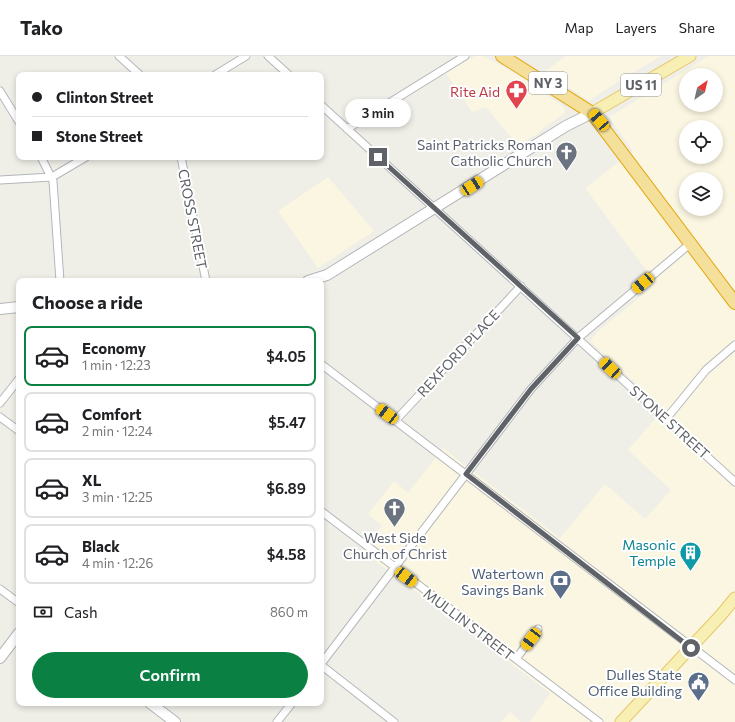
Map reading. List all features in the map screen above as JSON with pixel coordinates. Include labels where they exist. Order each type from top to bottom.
[{"type":"highway","name":"NY 3","points":[[502,56],[555,88],[592,113],[735,303]]},
{"type":"main road","name":"US 11","points":[[322,278],[566,126],[592,113],[690,56]]},
{"type":"main road","points":[[318,278],[327,275]]},
{"type":"main road","points":[[0,308],[16,307]]},
{"type":"main road","points":[[621,722],[691,648],[735,598]]},
{"type":"main road","points":[[721,615],[735,605]]},
{"type":"main road","points":[[0,658],[16,637]]},
{"type":"main road","points":[[154,706],[176,722]]},
{"type":"street","points":[[119,56],[137,72]]},
{"type":"street","points":[[220,72],[246,56]]},
{"type":"street","points":[[268,56],[286,72]]},
{"type":"street","points":[[347,129],[465,56]]},
{"type":"street","points":[[0,91],[16,117]]},
{"type":"street","name":"STONE STREET","points":[[324,108],[734,480]]},
{"type":"street","points":[[43,160],[52,177],[60,278]]},
{"type":"street","points":[[0,180],[52,177],[81,160]]},
{"type":"street","name":"CROSS STREET","points":[[182,160],[205,278]]},
{"type":"street","points":[[324,660],[531,389],[578,338],[691,243]]},
{"type":"street","name":"REXFORD PLACE","points":[[395,421],[521,286]]},
{"type":"street","points":[[666,419],[706,370],[735,345]]},
{"type":"street","points":[[324,366],[691,648],[735,680]]},
{"type":"street","points":[[0,403],[16,383]]},
{"type":"street","points":[[0,417],[16,429]]},
{"type":"street","name":"MULLIN STREET","points":[[324,513],[598,722]]},
{"type":"street","points":[[0,589],[16,601]]},
{"type":"street","points":[[516,659],[538,629]]},
{"type":"street","points":[[324,666],[394,722]]},
{"type":"street","points":[[278,722],[290,706]]},
{"type":"shaded area","points":[[475,56],[484,56],[519,76],[564,107],[565,113],[536,135],[517,145],[486,107],[472,112],[446,73]]},
{"type":"shaded area","points":[[566,56],[661,56],[589,101],[545,71]]},
{"type":"shaded area","points":[[709,56],[735,56],[735,722],[530,722],[550,693],[362,551],[382,526],[368,514],[394,481],[408,493],[443,448],[560,538],[605,484],[645,519],[671,490],[628,450],[664,409],[590,341],[597,332],[652,287],[649,274],[585,188],[633,151],[609,117],[679,74],[679,112],[723,112],[723,68],[689,68]]},
{"type":"shaded area","points":[[328,177],[374,231],[318,268],[278,211]]},
{"type":"shaded area","points":[[510,712],[521,722],[501,722]]},
{"type":"place","name":"Rite Aid","points":[[516,110]]},
{"type":"place","name":"Saint Patricks Roman Catholic Church","points":[[567,172]]},
{"type":"place","name":"West Side Church of Christ","points":[[395,528]]},
{"type":"place","name":"Masonic Temple","points":[[691,572]]},
{"type":"place","name":"Watertown Savings Bank","points":[[560,600]]},
{"type":"place","name":"Dulles State Office Building","points":[[698,702]]},
{"type":"route","points":[[378,157],[578,338],[531,389],[466,474],[691,648]]}]
